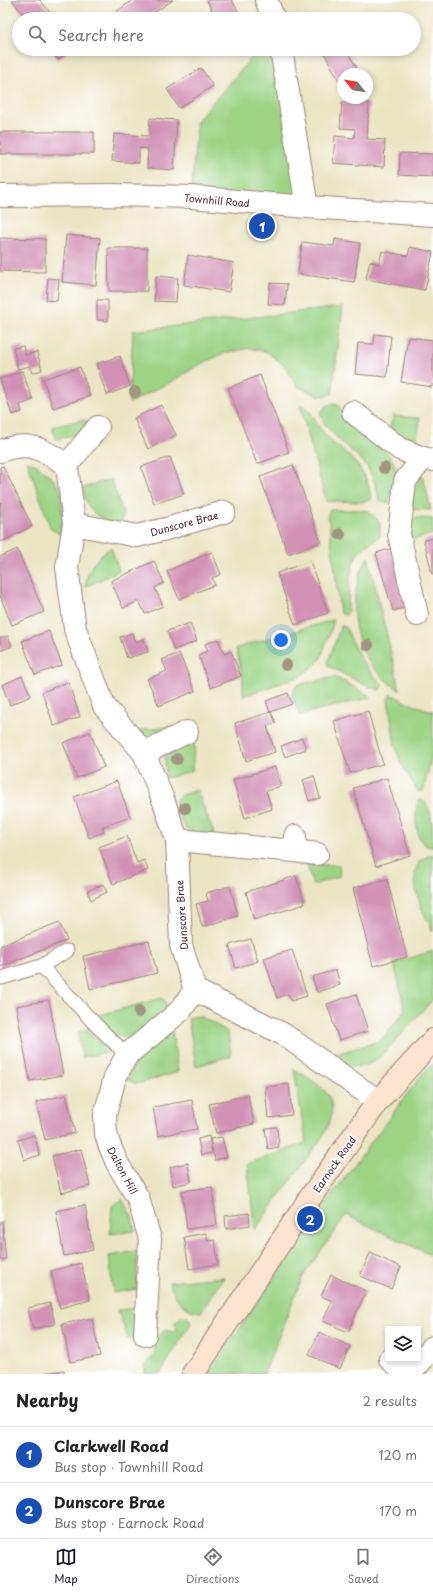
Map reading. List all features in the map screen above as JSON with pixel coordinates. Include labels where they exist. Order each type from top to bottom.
[{"type":"street","points":[[266,0],[271,12]]},
{"type":"street","points":[[282,56],[307,207]]},
{"type":"street","name":"Townhill Road","points":[[0,196],[114,195],[191,197],[307,207],[433,215]]},
{"type":"street","points":[[353,412],[400,450],[428,459],[405,481],[399,534],[417,615]]},
{"type":"street","points":[[0,451],[15,446],[38,447],[67,465],[98,427]]},
{"type":"street","name":"Dunscore Brae","points":[[67,465],[74,524],[67,567],[75,629],[104,706],[144,753],[178,840],[181,945],[195,990]]},
{"type":"street","name":"Dunscore Brae","points":[[74,524],[137,536],[224,512]]},
{"type":"street","points":[[144,753],[187,732]]},
{"type":"street","points":[[178,840],[295,844],[317,854]]},
{"type":"street","points":[[195,990],[283,1034],[378,1101]]},
{"type":"street","name":"Dalton Hill","points":[[145,1334],[150,1239],[138,1198],[117,1163],[106,1134],[104,1115],[115,1077],[127,1055],[180,1011],[195,990]]},
{"type":"street","name":"Earnock Road","points":[[193,1374],[310,1198],[378,1101],[433,1040]]},
{"type":"street","points":[[394,1362],[409,1374],[433,1347]]},
{"type":"lane","points":[[2,978],[41,966],[67,951]]},
{"type":"lane","points":[[41,966],[95,1024],[127,1055]]},
{"type":"green space","points":[[253,56],[282,56],[307,207],[191,197],[197,121]]},
{"type":"green space","points":[[343,307],[332,394],[319,396],[297,386],[284,365],[267,352],[250,348],[225,353],[202,363],[174,380],[129,403],[133,331]]},
{"type":"green space","points":[[330,404],[338,405],[347,422],[389,455],[394,463],[396,472],[388,503],[379,501],[374,481],[361,459],[339,440],[325,425],[321,412]]},
{"type":"green space","points":[[300,405],[308,410],[327,437],[358,466],[367,483],[370,492],[370,500],[363,502],[326,501]]},
{"type":"green space","points":[[393,416],[420,418],[417,440],[390,428]]},
{"type":"green space","points":[[82,420],[88,421],[83,429],[70,436],[56,440],[52,427]]},
{"type":"green space","points":[[27,461],[35,464],[51,477],[61,490],[63,524],[60,534],[51,529]]},
{"type":"green space","points":[[422,476],[431,510],[409,509],[414,488]]},
{"type":"green space","points":[[111,479],[123,513],[121,525],[113,523],[95,514],[90,509],[84,496],[83,488]]},
{"type":"green space","points":[[330,510],[369,511],[380,523],[380,536],[362,549],[354,562],[350,578],[348,611],[346,615],[340,613],[328,514]]},
{"type":"green space","points":[[415,518],[433,519],[433,534],[408,541],[406,521]]},
{"type":"green space","points":[[111,547],[119,571],[85,587],[90,569],[101,555]]},
{"type":"green space","points":[[368,557],[400,690],[384,678],[371,664],[362,648],[356,630],[354,612],[355,593],[360,575]]},
{"type":"green space","points":[[333,620],[333,624],[320,660],[301,676],[243,696],[243,678],[236,648]]},
{"type":"green space","points":[[341,626],[346,627],[360,658],[382,684],[380,690],[367,686],[328,666],[328,661]]},
{"type":"green space","points":[[335,677],[372,697],[299,715],[292,695],[297,685]]},
{"type":"green space","points":[[391,694],[407,703],[433,711],[433,752],[423,791],[418,791],[401,764],[395,744],[388,699]]},
{"type":"green space","points":[[173,726],[173,730],[156,740],[142,739],[137,731]]},
{"type":"green space","points":[[195,738],[192,771],[166,778],[165,757]]},
{"type":"green space","points":[[197,790],[214,834],[190,831],[183,825],[181,820],[175,802],[179,796]]},
{"type":"green space","points":[[421,800],[428,807],[432,820],[433,847],[427,846],[422,842],[417,829],[416,814],[418,801]]},
{"type":"green space","points":[[433,854],[433,932],[421,907],[415,879],[419,862]]},
{"type":"green space","points":[[307,865],[339,865],[340,876],[313,885]]},
{"type":"green space","points":[[433,951],[433,999],[383,1054],[370,1064],[364,1066],[352,1066],[332,1055],[380,1041],[405,1011],[394,963]]},
{"type":"green space","points":[[162,998],[166,1002],[166,1008],[147,1025],[131,1036],[124,1037],[115,1035],[106,1028],[96,1016]]},
{"type":"green space","points":[[199,1016],[224,1029],[228,1033],[231,1056],[196,1066],[188,1018]]},
{"type":"green space","points":[[86,1029],[110,1052],[82,1057],[78,1033]]},
{"type":"green space","points":[[172,1030],[178,1072],[137,1084],[127,1080],[133,1066],[146,1052]]},
{"type":"green space","points":[[433,1064],[433,1256],[346,1215],[303,1276],[264,1374],[209,1374],[324,1205],[423,1073]]},
{"type":"green space","points":[[294,1069],[315,1082],[328,1095],[332,1112],[323,1136],[255,1230],[247,1164],[306,1143]]},
{"type":"green space","points":[[122,1199],[131,1215],[135,1231],[110,1234],[112,1206]]},
{"type":"green space","points":[[137,1251],[137,1289],[113,1293],[109,1256]]},
{"type":"green space","points":[[224,1277],[201,1312],[184,1306],[177,1298],[169,1282]]},
{"type":"green space","points":[[136,1308],[134,1339],[128,1339],[118,1310]]},
{"type":"green space","points":[[181,1316],[188,1317],[191,1323],[160,1374],[145,1374],[147,1364],[154,1356],[156,1339],[164,1330],[173,1332],[176,1330],[175,1323]]},
{"type":"building","points":[[12,0],[40,0],[49,12],[21,12]]},
{"type":"building","points":[[133,0],[173,0],[155,12],[116,12]]},
{"type":"building","points":[[207,0],[232,0],[238,12],[213,12]]},
{"type":"building","points":[[55,56],[63,56],[58,60]]},
{"type":"building","points":[[326,56],[350,56],[357,68],[337,68],[337,77]]},
{"type":"building","points":[[201,68],[213,86],[179,108],[167,89]]},
{"type":"building","points":[[342,104],[369,104],[367,139],[385,140],[384,167],[333,163],[335,136],[354,138],[355,129],[340,128]]},
{"type":"building","points":[[150,118],[177,120],[174,170],[147,168],[148,149],[139,148],[139,163],[112,161],[114,134],[149,136]]},
{"type":"building","points":[[0,132],[94,132],[94,154],[0,154]]},
{"type":"building","points":[[400,153],[433,154],[433,177],[399,175]]},
{"type":"building","points":[[66,235],[100,238],[96,285],[62,282]]},
{"type":"building","points":[[0,238],[45,239],[45,272],[0,271]]},
{"type":"building","points":[[335,239],[360,243],[354,282],[298,274],[302,242],[334,246]]},
{"type":"building","points":[[410,247],[433,252],[425,290],[366,279],[370,261],[379,264],[382,251],[408,256]]},
{"type":"building","points":[[108,248],[147,248],[147,291],[109,291]]},
{"type":"building","points":[[188,255],[234,263],[229,292],[184,285]]},
{"type":"building","points":[[156,276],[178,278],[176,302],[154,301]]},
{"type":"building","points":[[48,278],[59,279],[57,301],[46,300]]},
{"type":"building","points":[[270,283],[287,284],[285,305],[268,304]]},
{"type":"building","points":[[97,300],[108,300],[108,321],[97,320]]},
{"type":"building","points":[[375,334],[391,336],[387,377],[355,374],[358,343],[374,344]]},
{"type":"building","points":[[408,337],[433,340],[432,387],[401,382]]},
{"type":"building","points":[[23,346],[25,355],[37,352],[42,370],[32,373],[30,366],[18,369],[13,348]]},
{"type":"building","points":[[120,356],[130,386],[107,395],[96,364]]},
{"type":"building","points":[[80,367],[90,396],[53,408],[43,379]]},
{"type":"building","points":[[22,371],[33,400],[20,405],[22,412],[12,415],[0,379]]},
{"type":"building","points":[[260,375],[289,452],[257,464],[228,388]]},
{"type":"building","points":[[161,405],[176,435],[148,449],[134,418]]},
{"type":"building","points":[[170,457],[184,494],[154,504],[141,467]]},
{"type":"building","points":[[293,465],[321,542],[288,554],[260,477]]},
{"type":"building","points":[[3,466],[32,526],[1,542],[0,467]]},
{"type":"building","points":[[433,538],[433,574],[432,574],[424,540]]},
{"type":"building","points":[[393,548],[411,606],[393,611],[376,553]]},
{"type":"building","points":[[17,549],[44,612],[12,625],[0,596],[0,557]]},
{"type":"building","points":[[212,552],[221,574],[212,578],[215,585],[179,599],[167,571]]},
{"type":"building","points":[[154,561],[164,583],[155,588],[163,606],[145,614],[139,601],[123,608],[111,581]]},
{"type":"building","points":[[310,561],[328,613],[295,625],[277,573]]},
{"type":"building","points":[[190,623],[197,641],[174,650],[167,631]]},
{"type":"building","points":[[49,631],[62,665],[35,675],[22,641]]},
{"type":"building","points":[[132,633],[135,642],[144,639],[148,652],[127,658],[120,637]]},
{"type":"building","points":[[8,636],[12,646],[0,651],[0,638]]},
{"type":"building","points":[[218,639],[224,654],[231,651],[241,676],[211,688],[198,655],[208,651],[205,644]]},
{"type":"building","points":[[179,653],[195,691],[159,706],[147,679],[167,671],[162,660]]},
{"type":"building","points":[[22,676],[31,696],[10,705],[2,685]]},
{"type":"building","points":[[68,682],[80,717],[54,726],[42,692]]},
{"type":"building","points":[[288,693],[292,704],[270,712],[266,701]]},
{"type":"building","points":[[368,711],[383,764],[350,773],[334,721]]},
{"type":"building","points":[[271,712],[276,723],[267,726],[275,752],[246,761],[235,723]]},
{"type":"building","points":[[90,732],[104,767],[77,778],[63,743]]},
{"type":"building","points":[[302,738],[306,749],[285,757],[281,746]]},
{"type":"building","points":[[275,767],[281,786],[266,791],[272,809],[245,818],[233,780]]},
{"type":"building","points":[[314,776],[320,798],[309,801],[303,780]]},
{"type":"building","points":[[387,778],[410,855],[376,866],[353,788]]},
{"type":"building","points":[[117,781],[130,817],[102,827],[104,832],[89,838],[74,797]]},
{"type":"building","points":[[127,836],[137,863],[144,860],[148,870],[113,884],[99,847]]},
{"type":"building","points":[[296,876],[305,904],[254,920],[246,892]]},
{"type":"building","points":[[387,879],[407,957],[373,966],[353,888]]},
{"type":"building","points":[[103,884],[107,892],[91,900],[87,891]]},
{"type":"building","points":[[230,886],[238,916],[202,927],[196,904],[208,901],[206,893]]},
{"type":"building","points":[[59,922],[67,940],[0,967],[0,946]]},
{"type":"building","points":[[251,939],[258,961],[236,968],[229,945]]},
{"type":"building","points":[[149,941],[157,973],[90,989],[83,956]]},
{"type":"building","points":[[292,950],[307,996],[291,1001],[288,994],[277,998],[264,958]]},
{"type":"building","points":[[336,970],[340,985],[317,992],[312,977]]},
{"type":"building","points":[[356,994],[368,1031],[339,1040],[327,1004]]},
{"type":"building","points":[[49,1000],[63,1075],[30,1081],[16,1006]]},
{"type":"building","points":[[289,1084],[292,1115],[268,1118],[265,1087]]},
{"type":"building","points":[[66,1095],[75,1133],[45,1140],[36,1102]]},
{"type":"building","points":[[248,1095],[254,1124],[216,1133],[209,1104]]},
{"type":"building","points":[[192,1100],[197,1129],[158,1136],[153,1107]]},
{"type":"building","points":[[277,1127],[279,1147],[268,1149],[265,1128]]},
{"type":"building","points":[[34,1135],[40,1155],[24,1160],[18,1140]]},
{"type":"building","points":[[209,1136],[212,1153],[201,1155],[198,1139]]},
{"type":"building","points":[[222,1137],[227,1157],[215,1160],[210,1139]]},
{"type":"building","points":[[81,1149],[90,1186],[61,1193],[52,1156]]},
{"type":"building","points":[[188,1163],[191,1182],[173,1186],[170,1167]]},
{"type":"building","points":[[212,1187],[217,1225],[187,1229],[182,1191]]},
{"type":"building","points":[[85,1205],[93,1250],[64,1256],[56,1211]]},
{"type":"building","points":[[249,1213],[250,1225],[226,1229],[225,1216]]},
{"type":"building","points":[[2,1221],[6,1259],[0,1260],[0,1222]]},
{"type":"building","points":[[206,1233],[208,1241],[215,1240],[218,1264],[189,1269],[184,1237]]},
{"type":"building","points":[[370,1253],[401,1267],[391,1289],[360,1276]]},
{"type":"building","points":[[81,1263],[90,1300],[60,1308],[51,1271]]},
{"type":"building","points":[[331,1275],[366,1291],[348,1332],[323,1321],[332,1301],[321,1296]]},
{"type":"building","points":[[50,1303],[55,1324],[33,1329],[28,1308]]},
{"type":"building","points":[[92,1318],[100,1356],[70,1362],[62,1324]]},
{"type":"building","points":[[319,1332],[350,1346],[340,1369],[309,1355]]},
{"type":"building","points":[[64,1370],[64,1374],[46,1374],[46,1373]]},
{"type":"place","name":"Clarkwell Road","points":[[262,226]]},
{"type":"place","name":"Dunscore Brae","points":[[310,1219]]}]
